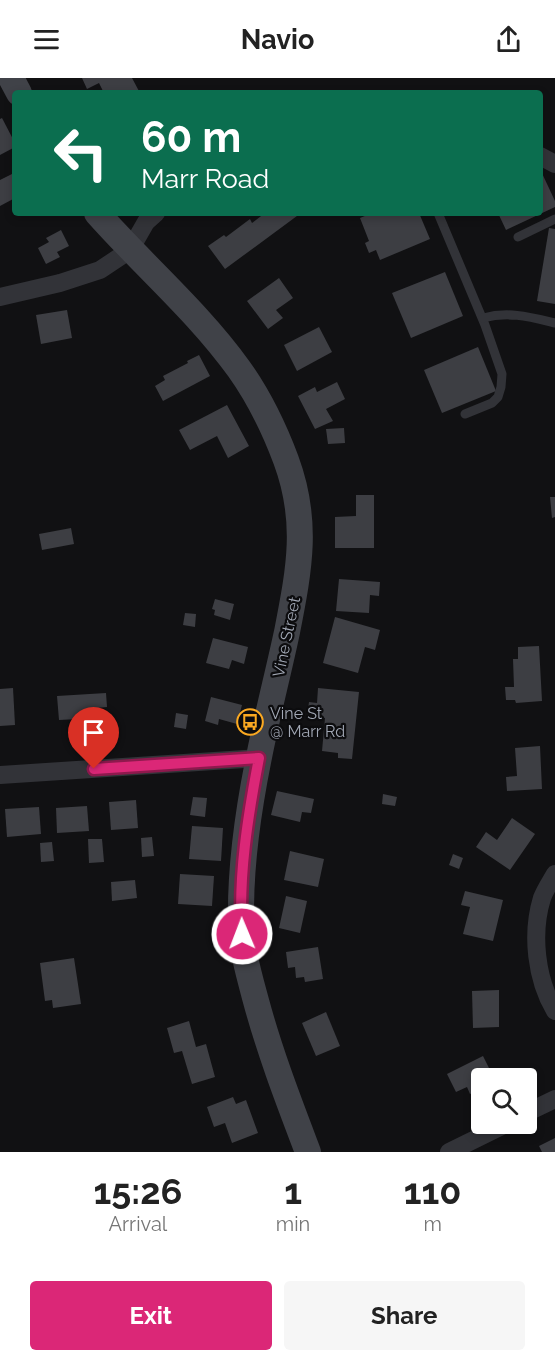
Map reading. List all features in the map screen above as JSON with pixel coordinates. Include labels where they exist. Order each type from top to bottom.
[{"type":"street","name":"Vine Street","points":[[101,216],[130,250],[186,307],[239,369],[265,411],[294,485],[300,531],[297,581],[250,806],[241,922],[243,947],[264,1033],[308,1152]]},
{"type":"street","points":[[0,297],[60,283],[99,270],[130,250],[146,222],[153,216]]},
{"type":"street","points":[[0,775],[259,758]]},
{"type":"street","points":[[555,874],[542,898],[537,947],[546,996],[555,1011]]},
{"type":"street","points":[[537,1107],[555,1098]]},
{"type":"street","points":[[449,1152],[486,1134]]},
{"type":"lane","points":[[439,216],[483,318],[500,368],[501,387],[498,397],[492,403],[465,414]]},
{"type":"lane","points":[[518,237],[555,219]]},
{"type":"lane","points":[[483,318],[519,314],[555,323]]},
{"type":"building","points":[[82,78],[132,78],[138,90],[102,90],[99,83],[87,89]]},
{"type":"building","points":[[2,118],[12,137],[12,149],[0,155],[0,119]]},
{"type":"building","points":[[12,174],[12,200],[0,206],[0,180]]},
{"type":"building","points":[[543,175],[555,201],[555,207],[543,213]]},
{"type":"building","points":[[261,216],[297,216],[225,269],[208,246],[224,235],[226,237],[250,219],[252,223]]},
{"type":"building","points":[[365,216],[420,216],[430,239],[380,260],[376,250],[369,253],[365,243],[369,241],[360,218]]},
{"type":"building","points":[[499,216],[536,216],[506,230]]},
{"type":"building","points":[[549,228],[555,229],[555,304],[537,301]]},
{"type":"building","points":[[61,230],[69,246],[57,252],[60,257],[46,264],[38,248],[49,242],[46,238]]},
{"type":"building","points":[[445,272],[463,316],[411,338],[392,293]]},
{"type":"building","points":[[279,278],[293,298],[276,310],[283,318],[268,329],[247,301]]},
{"type":"building","points":[[67,310],[72,338],[41,344],[36,315]]},
{"type":"building","points":[[319,327],[332,352],[297,371],[284,345]]},
{"type":"building","points":[[478,347],[496,391],[442,413],[424,370]]},
{"type":"building","points":[[199,355],[210,376],[163,401],[155,386],[165,380],[163,376]]},
{"type":"building","points":[[337,382],[345,399],[326,409],[333,421],[315,429],[298,396],[315,387],[317,392]]},
{"type":"building","points":[[227,405],[249,446],[228,458],[217,436],[190,450],[179,430]]},
{"type":"building","points":[[344,428],[345,443],[328,444],[326,429]]},
{"type":"building","points":[[356,495],[374,495],[374,548],[335,548],[335,517],[356,516]]},
{"type":"building","points":[[550,497],[555,497],[555,517],[552,518]]},
{"type":"building","points":[[71,528],[74,544],[42,550],[39,534]]},
{"type":"building","points":[[339,579],[380,582],[379,596],[370,595],[369,613],[336,611]]},
{"type":"building","points":[[215,599],[234,604],[230,620],[214,615],[215,610],[212,609]]},
{"type":"building","points":[[185,613],[196,614],[195,627],[183,625]]},
{"type":"building","points":[[335,617],[380,630],[375,650],[365,647],[358,673],[323,663]]},
{"type":"building","points":[[213,638],[248,647],[244,664],[232,660],[229,669],[206,663]]},
{"type":"building","points":[[539,646],[542,701],[516,703],[515,700],[506,700],[505,687],[514,687],[513,659],[518,659],[518,647]]},
{"type":"building","points":[[13,688],[15,725],[0,726],[0,689]]},
{"type":"building","points":[[318,688],[359,692],[352,759],[338,758],[338,753],[322,751],[325,718],[307,716],[309,702],[317,703]]},
{"type":"building","points":[[106,693],[107,707],[97,708],[98,718],[59,720],[57,696]]},
{"type":"building","points":[[211,697],[242,705],[237,724],[219,719],[218,725],[205,721]]},
{"type":"building","points":[[176,713],[188,715],[186,729],[174,727]]},
{"type":"building","points":[[540,746],[542,789],[507,791],[506,777],[517,776],[515,748]]},
{"type":"building","points":[[277,791],[314,799],[311,813],[302,812],[300,822],[271,815]]},
{"type":"building","points":[[383,794],[397,797],[395,806],[382,804]]},
{"type":"building","points":[[193,797],[207,798],[205,817],[190,815]]},
{"type":"building","points":[[136,800],[138,828],[111,830],[109,802]]},
{"type":"building","points":[[87,806],[89,831],[57,833],[56,808]]},
{"type":"building","points":[[39,807],[41,834],[7,837],[5,809]]},
{"type":"building","points":[[512,818],[535,834],[510,870],[476,847],[486,832],[497,840]]},
{"type":"building","points":[[192,826],[223,828],[221,861],[189,859]]},
{"type":"building","points":[[152,837],[154,856],[142,857],[141,838]]},
{"type":"building","points":[[88,839],[102,839],[104,862],[89,863]]},
{"type":"building","points":[[52,842],[54,861],[41,862],[40,843]]},
{"type":"building","points":[[290,851],[324,859],[318,887],[284,880]]},
{"type":"building","points":[[453,854],[463,858],[459,869],[449,865]]},
{"type":"building","points":[[180,874],[214,876],[212,906],[178,904]]},
{"type":"building","points":[[135,880],[137,898],[112,901],[111,882]]},
{"type":"building","points":[[465,891],[503,900],[493,941],[463,934],[470,907],[461,905]]},
{"type":"building","points":[[286,896],[307,901],[300,933],[279,928]]},
{"type":"building","points":[[318,947],[323,979],[305,982],[304,977],[296,978],[295,967],[288,968],[286,952]]},
{"type":"building","points":[[74,958],[81,1004],[53,1008],[52,1000],[45,1001],[40,963]]},
{"type":"building","points":[[499,990],[499,1027],[473,1028],[472,991]]},
{"type":"building","points":[[326,1012],[340,1046],[316,1056],[302,1023]]},
{"type":"building","points":[[189,1021],[196,1047],[206,1044],[215,1077],[192,1084],[182,1051],[174,1053],[167,1028]]},
{"type":"building","points":[[483,1056],[489,1068],[471,1068],[470,1094],[467,1087],[456,1092],[447,1074]]},
{"type":"building","points":[[233,1097],[236,1104],[246,1100],[258,1133],[232,1143],[225,1123],[214,1127],[207,1107]]},
{"type":"building","points":[[555,1138],[555,1152],[542,1152],[539,1146]]},
{"type":"place","name":"Vine St @ Marr Rd","points":[[250,722]]},
{"type":"route","points":[[94,769],[259,758],[250,806],[244,861],[242,934]]}]
